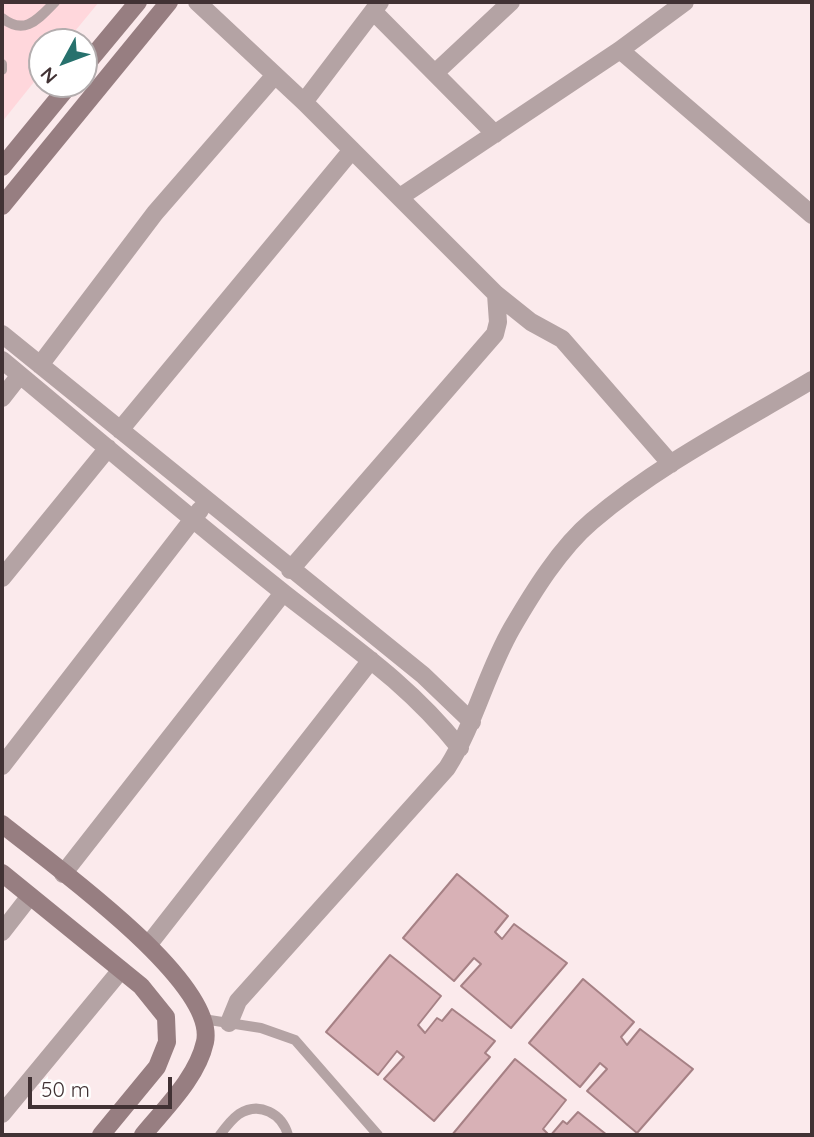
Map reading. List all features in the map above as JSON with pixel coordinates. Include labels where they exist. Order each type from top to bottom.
[{"type":"street","points":[[98,50],[138,2]]},
{"type":"street","points":[[2,206],[169,2]]},
{"type":"street","points":[[197,2],[304,102],[496,294],[531,322],[562,339],[671,464]]},
{"type":"street","points":[[435,73],[511,2]]},
{"type":"street","points":[[400,197],[620,50],[685,2]]},
{"type":"street","points":[[304,102],[376,6],[435,73],[495,134]]},
{"type":"street","points":[[620,50],[812,215]]},
{"type":"street","points":[[40,365],[155,213],[275,75]]},
{"type":"street","points":[[2,167],[59,98]]},
{"type":"street","points":[[120,430],[352,149]]},
{"type":"street","points":[[290,570],[495,334],[498,322],[496,294]]},
{"type":"street","points":[[2,334],[290,570],[423,675],[472,722]]},
{"type":"street","points":[[2,360],[284,593],[426,706],[460,748]]},
{"type":"street","points":[[2,398],[20,376]]},
{"type":"street","points":[[229,1023],[238,1001],[447,768],[460,748],[511,630],[568,548],[590,522],[671,464],[812,380]]},
{"type":"street","points":[[2,578],[108,448]]},
{"type":"street","points":[[2,766],[207,501]]},
{"type":"street","points":[[63,874],[284,593]]},
{"type":"street","points":[[149,944],[371,660]]},
{"type":"street","points":[[2,824],[149,944],[182,982],[203,1019],[205,1040],[198,1060],[185,1083],[143,1135]]},
{"type":"street","points":[[2,873],[141,986],[166,1017],[167,1042],[157,1067],[101,1135]]},
{"type":"street","points":[[2,932],[30,896]]},
{"type":"street","points":[[2,1114],[121,970]]},
{"type":"lane","points":[[2,18],[20,27],[33,25],[55,2]]},
{"type":"lane","points":[[2,64],[2,70]]},
{"type":"lane","points":[[203,1019],[278,1031],[295,1040],[378,1135]]},
{"type":"lane","points":[[220,1135],[237,1115],[250,1109],[262,1109],[274,1114],[285,1124],[288,1135]]},
{"type":"shaded area","points":[[2,2],[99,2],[78,28],[28,28],[28,90],[2,122]]},
{"type":"building","points":[[457,874],[508,916],[495,932],[502,939],[514,924],[567,963],[511,1028],[461,986],[481,964],[474,958],[454,981],[403,938]]},
{"type":"building","points":[[390,955],[441,996],[418,1025],[425,1033],[437,1018],[442,1021],[452,1009],[495,1041],[485,1053],[490,1057],[434,1121],[384,1079],[404,1057],[397,1051],[378,1075],[326,1032]]},
{"type":"building","points":[[583,979],[634,1022],[621,1037],[627,1045],[640,1029],[693,1069],[637,1133],[587,1091],[607,1069],[600,1063],[580,1087],[529,1043]]},
{"type":"building","points":[[515,1059],[566,1100],[543,1129],[549,1135],[452,1135]]},
{"type":"building","points":[[578,1112],[607,1135],[551,1135],[563,1121],[567,1124]]}]
